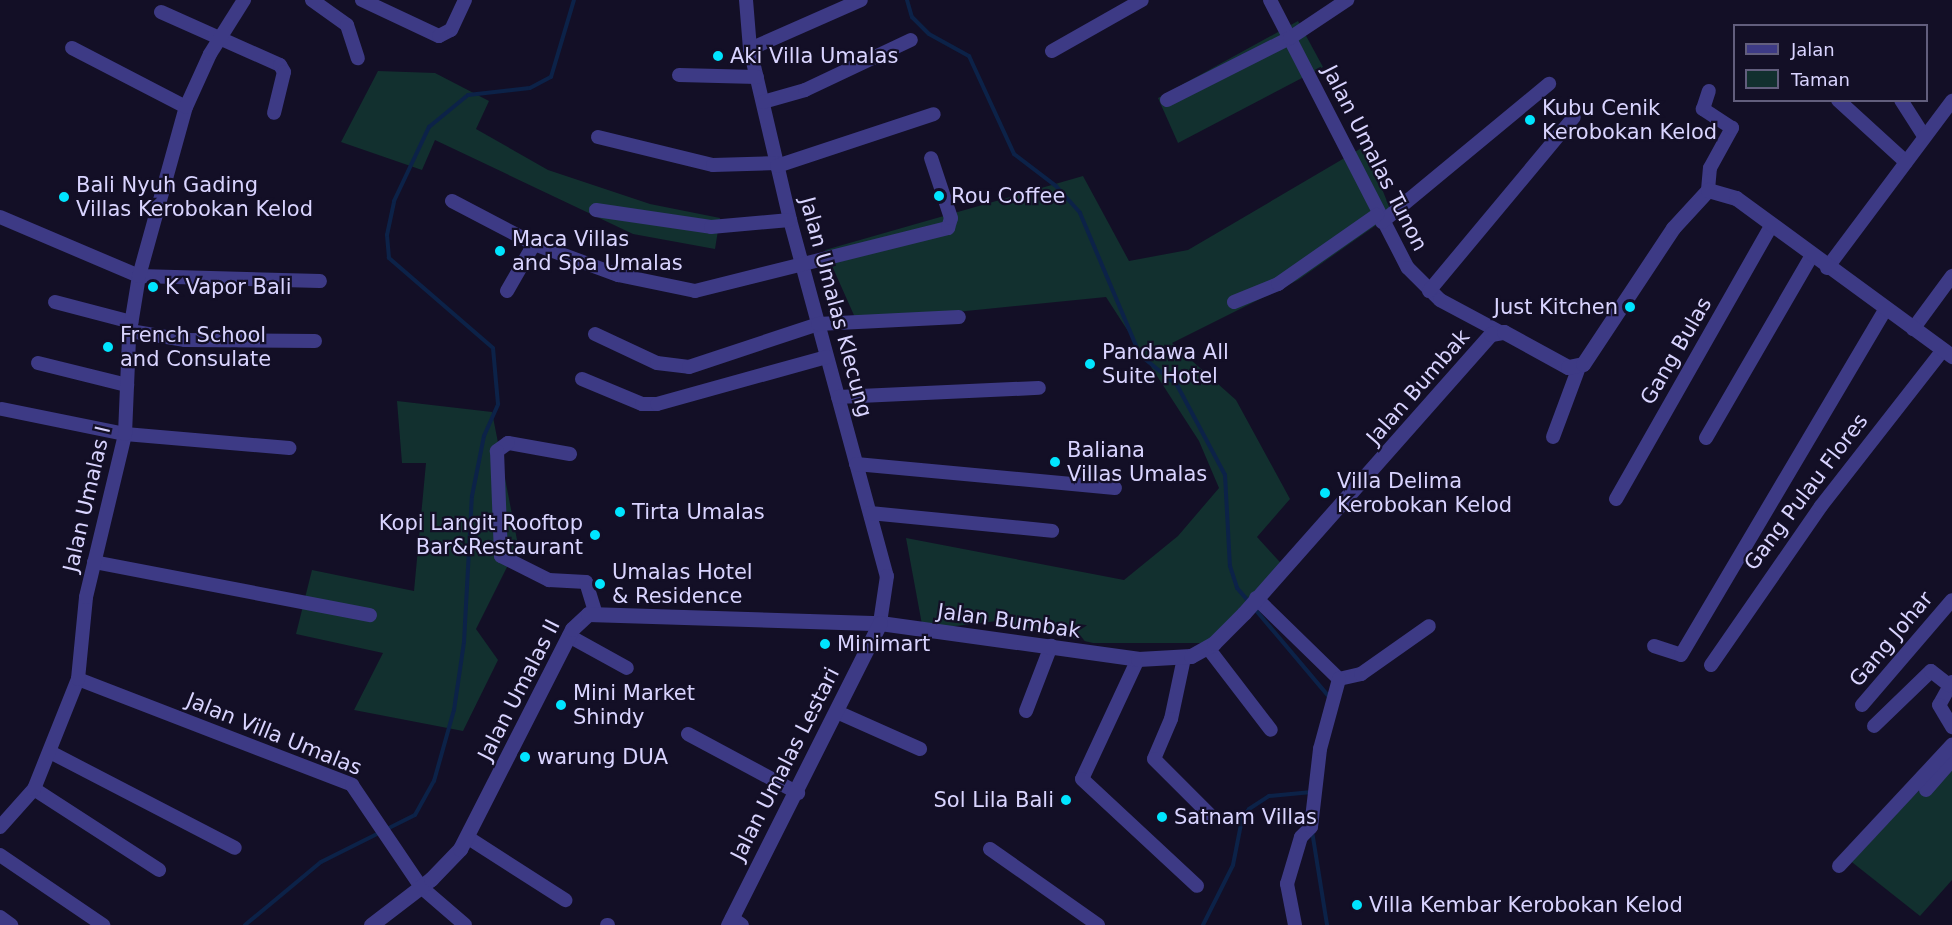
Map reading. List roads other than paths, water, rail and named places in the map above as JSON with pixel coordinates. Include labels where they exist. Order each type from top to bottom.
[{"type":"street","name":"Jalan Umalas I","points":[[0,827],[34,789],[78,679],[94,562],[125,434],[131,327],[139,276],[186,107],[218,41],[244,0]]},
{"type":"street","points":[[312,0],[347,25],[358,58]]},
{"type":"street","points":[[362,0],[440,36],[451,30],[465,0]]},
{"type":"street","name":"Jalan Umalas Klecung","points":[[747,0],[750,49],[790,220],[887,576],[880,622]]},
{"type":"street","points":[[750,49],[861,0]]},
{"type":"street","points":[[1052,51],[1142,0]]},
{"type":"street","name":"Jalan Umalas Tunon","points":[[1270,0],[1380,218],[1408,268],[1429,291],[1498,331]]},
{"type":"street","points":[[1167,100],[1290,38],[1347,0]]},
{"type":"street","points":[[161,12],[218,41],[283,68],[274,113]]},
{"type":"street","points":[[763,102],[805,90],[910,40]]},
{"type":"street","points":[[72,48],[186,107]]},
{"type":"street","points":[[679,75],[757,77]]},
{"type":"street","points":[[1234,302],[1278,284],[1380,218],[1549,84]]},
{"type":"street","points":[[1553,437],[1579,367],[1673,228],[1708,190],[1710,168],[1732,128],[1703,109],[1709,92]]},
{"type":"street","points":[[1840,102],[1905,162]]},
{"type":"street","points":[[1902,102],[1924,136]]},
{"type":"street","points":[[1827,268],[1924,136],[1952,102]]},
{"type":"street","points":[[598,137],[712,165],[777,165],[934,114]]},
{"type":"street","points":[[1429,291],[1574,117]]},
{"type":"street","points":[[452,201],[534,244],[618,275],[683,292],[950,228],[931,158]]},
{"type":"street","points":[[1708,190],[1727,192],[1827,268],[1947,353]]},
{"type":"street","points":[[596,210],[711,227],[790,220]]},
{"type":"street","points":[[0,216],[139,276],[320,281]]},
{"type":"street","name":"Gang Bulas","points":[[1616,499],[1772,224]]},
{"type":"street","points":[[507,291],[534,244]]},
{"type":"street","points":[[1706,438],[1812,255]]},
{"type":"street","points":[[1913,329],[1952,276]]},
{"type":"street","points":[[55,302],[131,327],[185,340],[315,341]]},
{"type":"street","points":[[1654,646],[1681,655],[1886,308]]},
{"type":"street","points":[[595,334],[657,363],[689,367],[818,324],[959,317]]},
{"type":"street","name":"Jalan Bumbak","points":[[880,622],[1138,659],[1184,658],[1208,648],[1498,331],[1579,367]]},
{"type":"street","name":"Gang Pulau Flores","points":[[1711,665],[1821,506],[1947,353]]},
{"type":"street","points":[[582,379],[642,405],[657,404],[827,357]]},
{"type":"street","points":[[38,363],[127,385]]},
{"type":"street","points":[[838,397],[1039,388]]},
{"type":"street","points":[[2,409],[125,434],[289,448]]},
{"type":"street","points":[[570,453],[508,443],[497,451],[501,556],[549,580],[586,582],[595,612],[723,622],[880,622]]},
{"type":"street","points":[[856,464],[1116,488]]},
{"type":"street","points":[[870,513],[1052,531]]},
{"type":"street","points":[[94,562],[370,615]]},
{"type":"street","points":[[1256,598],[1339,679]]},
{"type":"street","name":"Gang Johar","points":[[1862,705],[1952,600]]},
{"type":"street","name":"Jalan Umalas II","points":[[371,925],[421,887],[467,837],[568,636],[595,612]]},
{"type":"street","name":"Jalan Umalas Lestari","points":[[734,923],[880,622]]},
{"type":"street","points":[[1339,679],[1361,674],[1429,626]]},
{"type":"street","points":[[568,636],[627,668]]},
{"type":"street","points":[[1026,711],[1051,646]]},
{"type":"street","points":[[1208,648],[1271,730]]},
{"type":"street","points":[[1184,658],[1172,719],[1154,759],[1209,814]]},
{"type":"street","points":[[1138,659],[1082,779],[1197,886]]},
{"type":"street","points":[[1874,726],[1931,671],[1950,684],[1939,709],[1952,727]]},
{"type":"street","name":"Jalan Villa Umalas","points":[[78,679],[352,785],[421,887],[465,925]]},
{"type":"street","points":[[1295,925],[1286,894],[1301,837],[1311,827],[1320,749],[1339,679]]},
{"type":"street","points":[[837,712],[920,749]]},
{"type":"street","points":[[688,734],[798,793]]},
{"type":"street","points":[[1839,866],[1952,745]]},
{"type":"street","points":[[50,752],[235,848]]},
{"type":"street","points":[[1926,790],[1952,760]]},
{"type":"street","points":[[34,789],[159,870]]},
{"type":"street","points":[[467,837],[565,900]]},
{"type":"street","points":[[990,849],[1098,925]]},
{"type":"street","points":[[0,855],[103,925]]},
{"type":"street","points":[[0,917],[11,925]]},
{"type":"waterway","points":[[245,925],[321,862],[415,815],[434,781],[454,710],[464,642],[472,496],[484,436],[498,404],[493,348],[389,258],[387,235],[394,201],[429,127],[468,95],[530,88],[551,77],[574,0]]},
{"type":"waterway","points":[[907,0],[912,17],[929,34],[969,56],[1014,154],[1056,186],[1080,213],[1140,355],[1177,385],[1225,475],[1230,566],[1237,588],[1249,602]]},
{"type":"waterway","points":[[1254,608],[1330,698]]},
{"type":"waterway","points":[[1203,925],[1233,865],[1242,819],[1249,809],[1269,796],[1312,792]]},
{"type":"waterway","points":[[1312,831],[1327,925]]},
{"type":"place","name":"Aki Villa Umalas","points":[[718,56]]},
{"type":"place","name":"Kubu Cenik Kerobokan Kelod","points":[[1530,120]]},
{"type":"place","name":"Rou Coffee","points":[[939,196]]},
{"type":"place","name":"Bali Nyuh Gading Villas Kerobokan Kelod","points":[[64,197]]},
{"type":"place","name":"Maca Villas and Spa Umalas","points":[[500,251]]},
{"type":"place","name":"K Vapor Bali","points":[[153,287]]},
{"type":"place","name":"Just Kitchen","points":[[1630,307]]},
{"type":"place","name":"French School and Consulate","points":[[108,347]]},
{"type":"place","name":"Pandawa All Suite Hotel","points":[[1090,364]]},
{"type":"place","name":"Baliana Villas Umalas","points":[[1055,462]]},
{"type":"place","name":"Villa Delima Kerobokan Kelod","points":[[1325,493]]},
{"type":"place","name":"Tirta Umalas","points":[[620,512]]},
{"type":"place","name":"Kopi Langit Rooftop Bar&Restaurant","points":[[595,535]]},
{"type":"place","name":"Umalas Hotel & Residence","points":[[600,584]]},
{"type":"place","name":"Minimart","points":[[825,644]]},
{"type":"place","name":"Mini Market Shindy","points":[[561,705]]},
{"type":"place","name":"warung DUA","points":[[525,757]]},
{"type":"place","name":"Sol Lila Bali","points":[[1066,800]]},
{"type":"place","name":"Satnam Villas","points":[[1162,817]]},
{"type":"place","name":"Villa Kembar Kerobokan Kelod","points":[[1357,905]]}]
